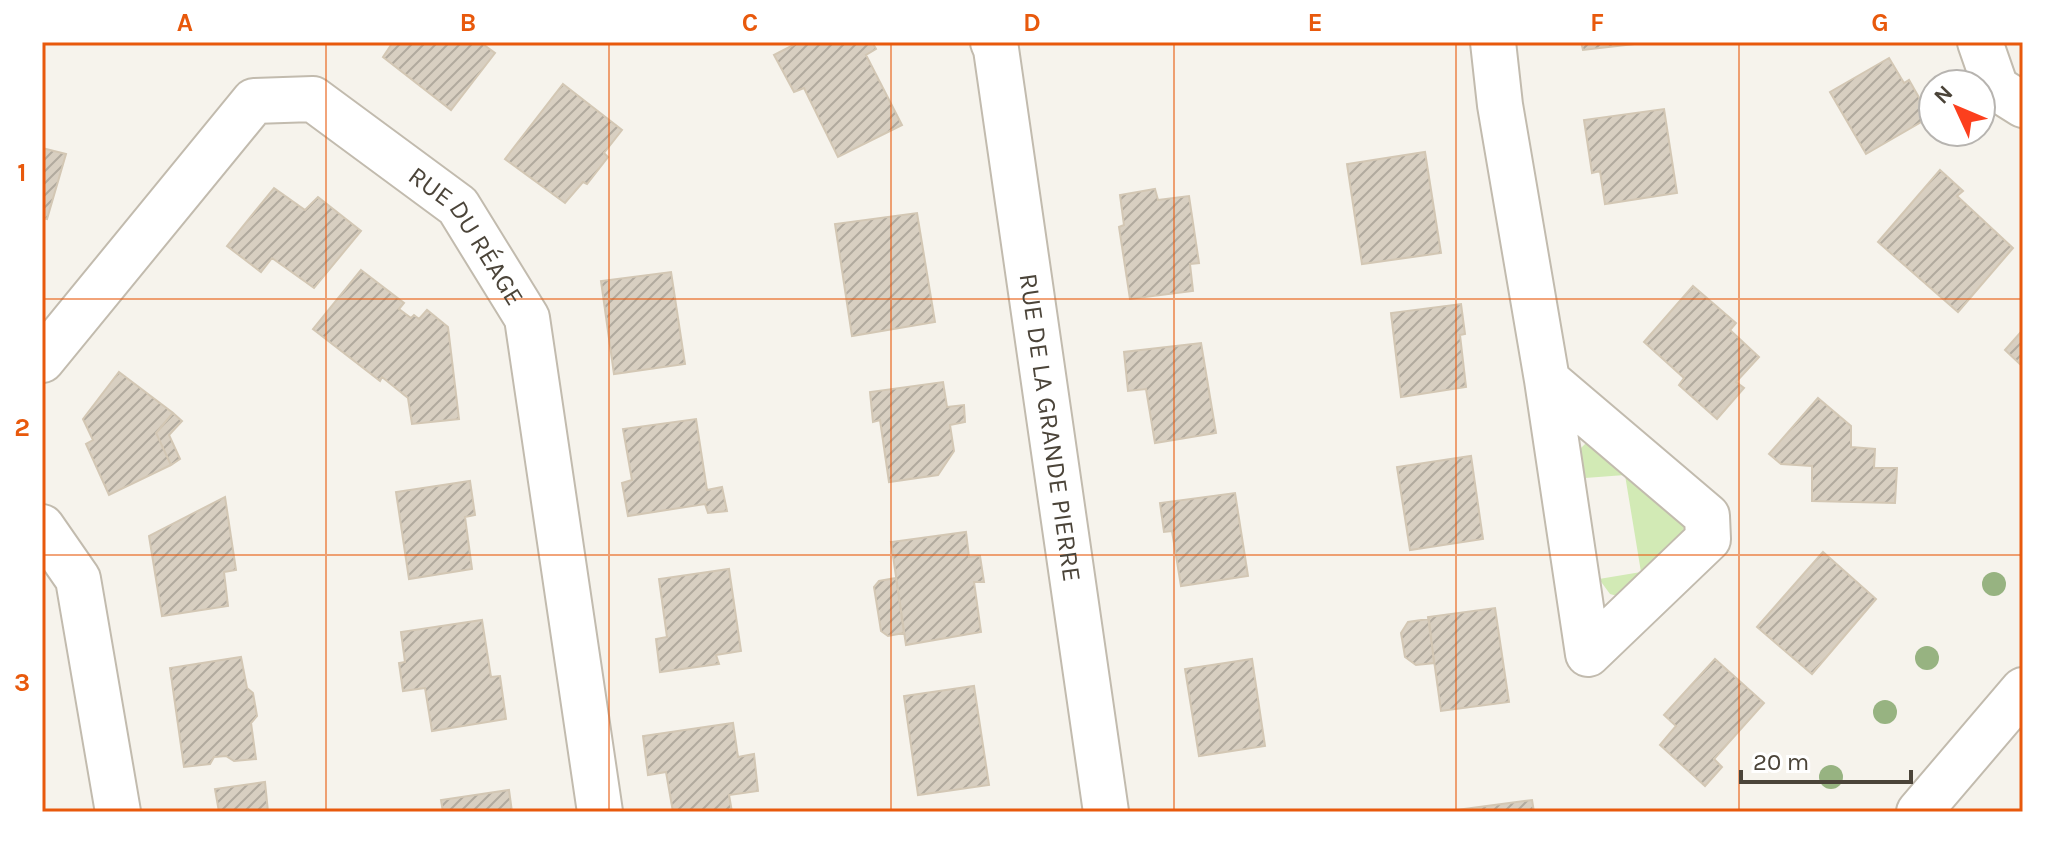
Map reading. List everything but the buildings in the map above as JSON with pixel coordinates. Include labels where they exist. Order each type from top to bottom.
[{"type":"street","name":"RUE DE LA GRANDE PIERRE","points":[[993,42],[1106,812]]},
{"type":"street","points":[[1493,42],[1500,105],[1547,380],[1588,654],[1708,539],[1707,516],[1547,380]]},
{"type":"street","points":[[1980,42],[1996,88],[2023,105]]},
{"type":"street","name":"RUE DU RÉAGE","points":[[42,360],[254,101],[313,99],[458,206],[527,318],[600,812]]},
{"type":"street","points":[[42,527],[78,579],[118,812]]},
{"type":"street","points":[[1919,812],[2023,690]]},
{"type":"green space","points":[[1594,442],[1681,513],[1684,526],[1683,540],[1624,598],[1610,594],[1599,579],[1641,572],[1625,475],[1585,478],[1580,449],[1586,443]]}]
